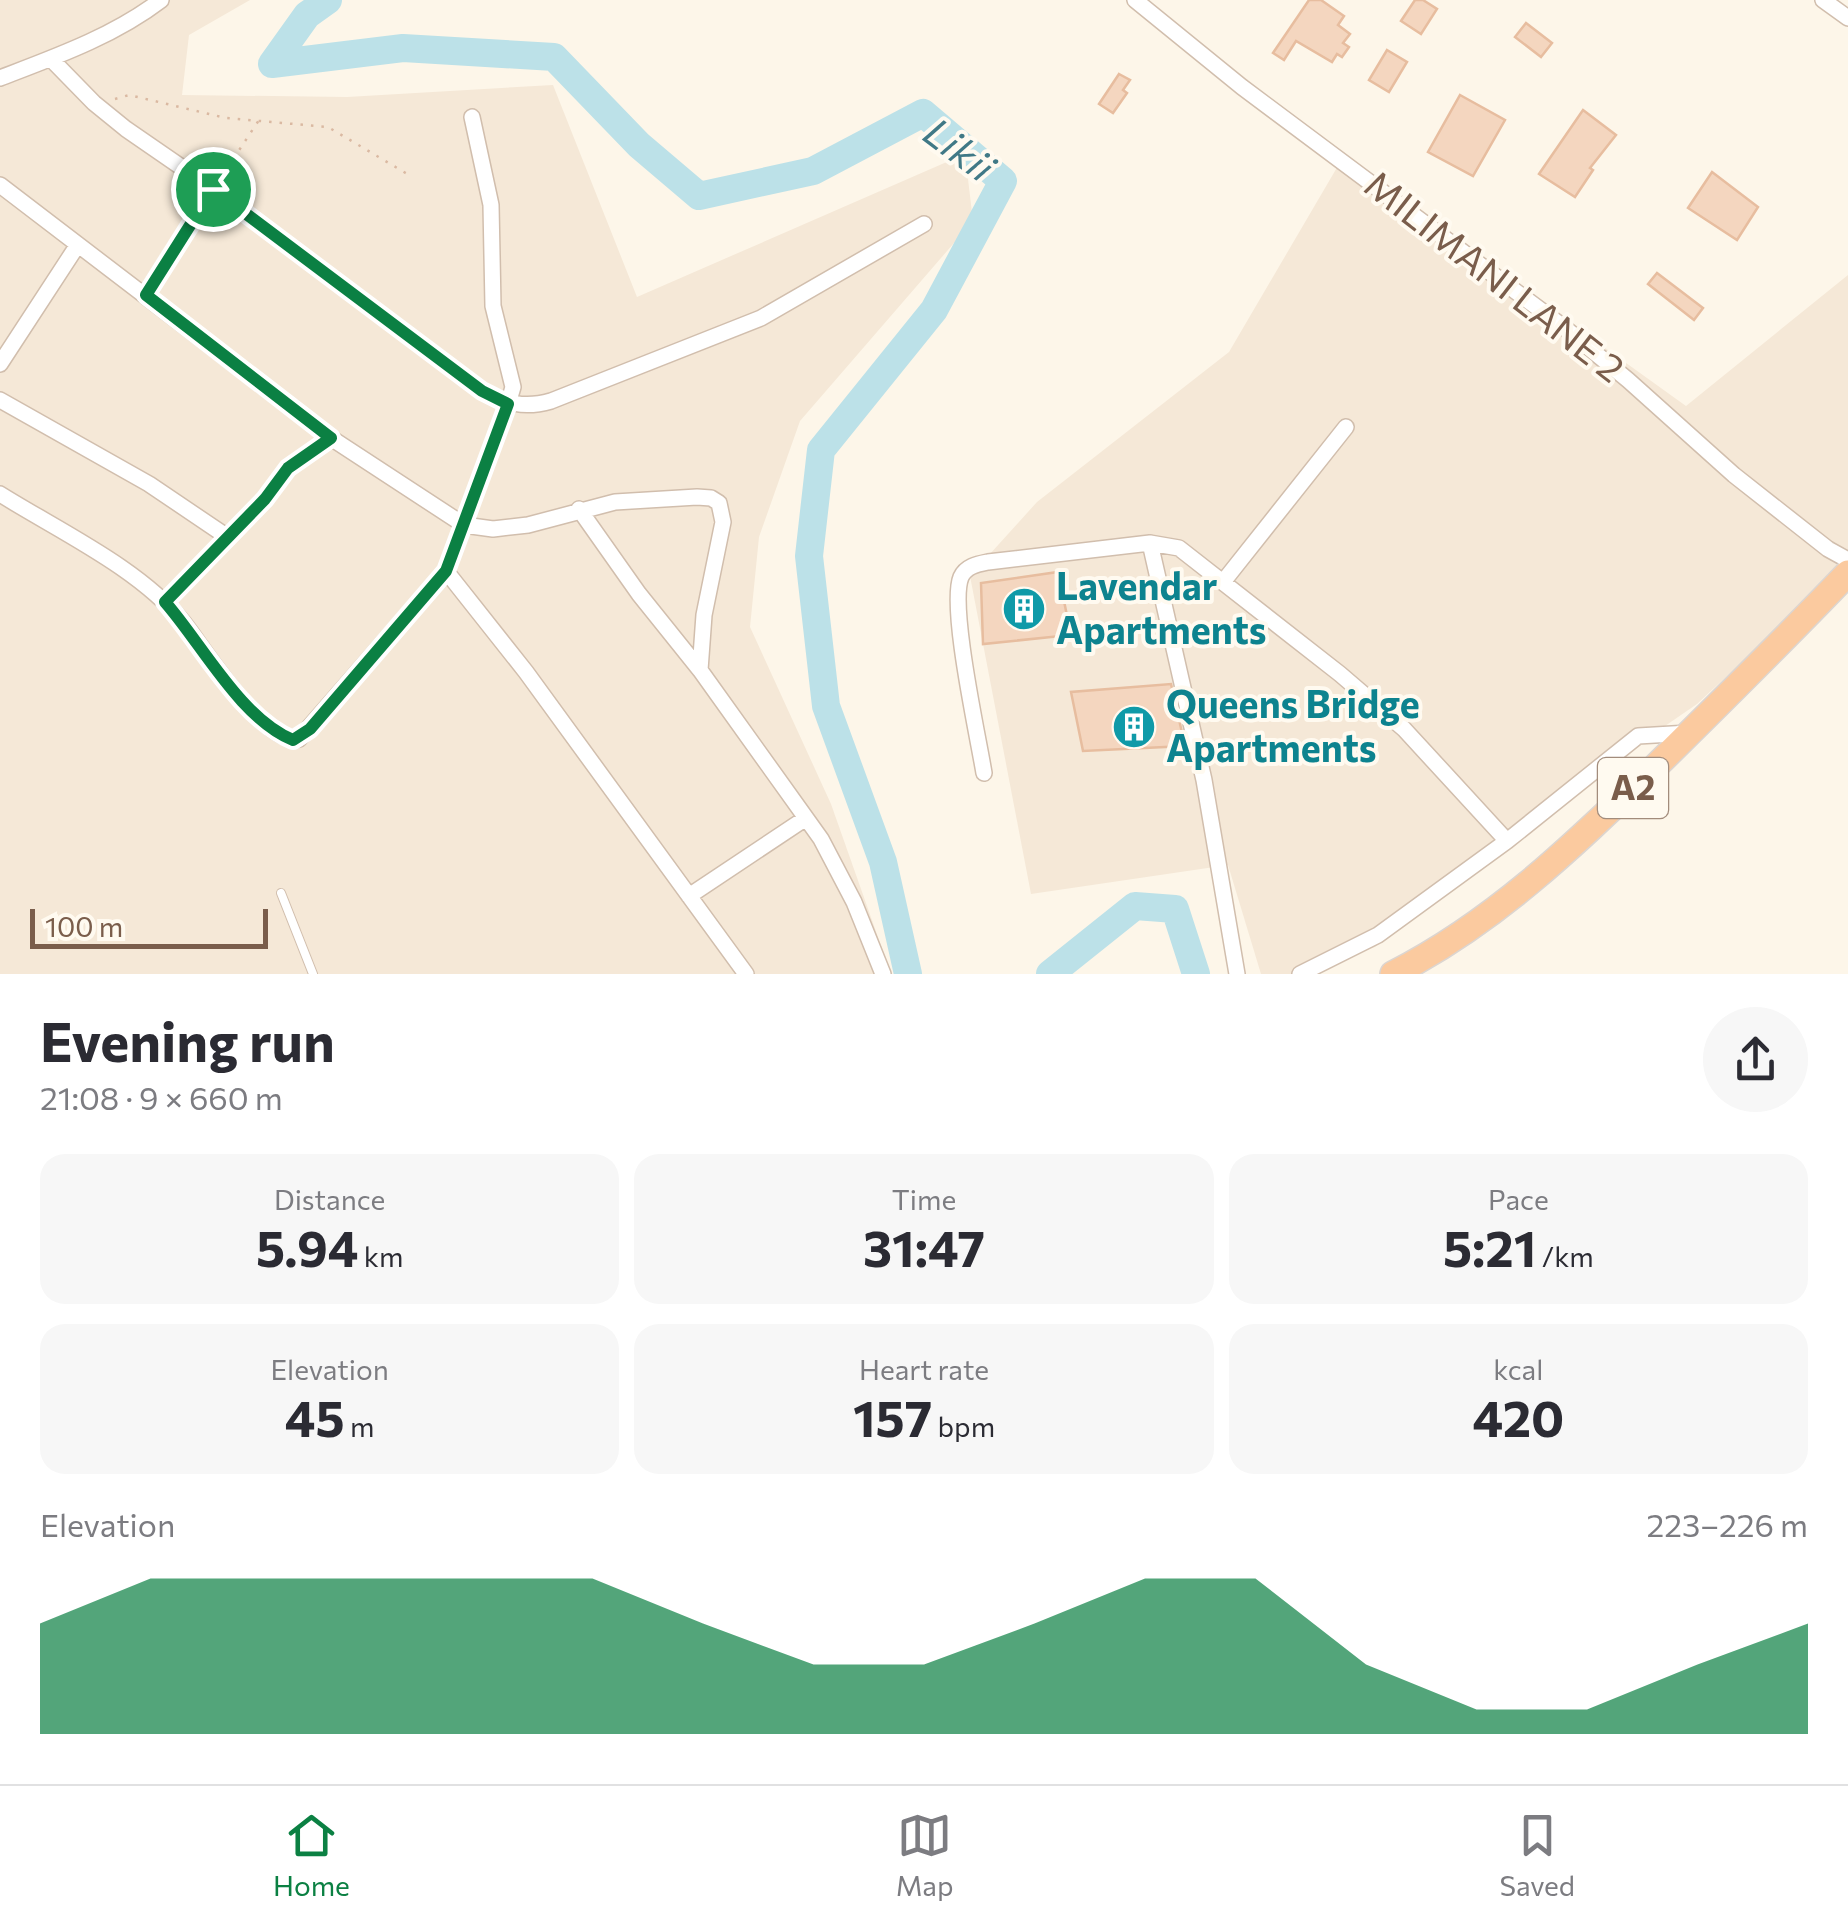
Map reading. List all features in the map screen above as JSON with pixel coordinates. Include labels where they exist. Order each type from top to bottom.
[{"type":"highway","name":"A2","points":[[1394,974],[1512,899],[1565,854],[1760,666],[1848,573]]},
{"type":"street","points":[[0,78],[138,18],[161,0]]},
{"type":"street","name":"MILIMANI LANE 2","points":[[1135,0],[1242,87],[1566,329],[1734,475],[1828,549],[1848,560]]},
{"type":"street","points":[[1823,0],[1848,18]]},
{"type":"street","points":[[51,59],[94,103],[482,391],[508,404],[532,406],[551,401],[761,318],[924,224]]},
{"type":"street","points":[[0,494],[126,572],[165,602],[235,692],[262,719],[293,740],[310,729],[446,571],[508,404],[510,373],[493,306],[491,205],[472,117]]},
{"type":"street","points":[[0,185],[331,438],[464,525],[493,528],[528,524],[615,502],[712,498],[720,503],[723,522],[704,615],[700,670]]},
{"type":"street","points":[[146,295],[213,189]]},
{"type":"street","points":[[0,364],[77,246]]},
{"type":"street","points":[[0,400],[150,484],[226,536]]},
{"type":"street","points":[[1223,582],[1346,427]]},
{"type":"street","points":[[165,602],[265,499],[288,468],[331,438]]},
{"type":"street","points":[[579,509],[806,818],[834,862],[883,974]]},
{"type":"street","points":[[1150,543],[1204,780],[1237,974]]},
{"type":"street","points":[[984,773],[959,613],[961,577],[966,570],[988,562],[1150,543],[1179,548],[1404,729],[1506,840]]},
{"type":"street","points":[[446,571],[526,672],[746,974]]},
{"type":"street","points":[[1300,974],[1378,935],[1638,736],[1689,734]]},
{"type":"street","points":[[690,896],[806,818]]},
{"type":"lane","points":[[281,894],[313,974]]},
{"type":"path","points":[[94,103],[129,96],[226,118],[328,127],[409,176]]},
{"type":"path","points":[[213,189],[260,118]]},
{"type":"shaded area","points":[[0,0],[250,0],[189,35],[182,95],[347,97],[553,85],[637,297],[965,154],[973,221],[800,421],[759,537],[750,627],[831,804],[891,974],[0,974]]},
{"type":"shaded area","points":[[1342,159],[1686,406],[1848,275],[1848,563],[1697,704],[1601,770],[1375,947],[1296,974],[1261,974],[1228,865],[1031,894],[970,576],[1037,502],[1229,352]]},
{"type":"building","points":[[1309,0],[1321,0],[1344,16],[1338,25],[1350,34],[1343,43],[1349,47],[1332,62],[1296,41],[1284,60],[1273,53]]},
{"type":"building","points":[[1415,0],[1423,0],[1437,9],[1421,34],[1401,21]]},
{"type":"building","points":[[1526,23],[1552,43],[1541,57],[1515,37]]},
{"type":"building","points":[[1387,50],[1407,62],[1389,92],[1369,80]]},
{"type":"building","points":[[1119,74],[1130,80],[1123,90],[1127,93],[1113,113],[1099,104]]},
{"type":"building","points":[[1460,95],[1505,120],[1473,176],[1428,152]]},
{"type":"building","points":[[1583,110],[1616,135],[1590,168],[1593,170],[1575,197],[1539,174]]},
{"type":"building","points":[[1712,172],[1758,207],[1737,240],[1688,208]]},
{"type":"building","points":[[1657,273],[1703,308],[1694,320],[1648,284]]},
{"type":"building","name":"Lavendar Apartments","points":[[1058,572],[1071,635],[983,644],[981,583]]},
{"type":"building","name":"Queens Bridge Apartments","points":[[1171,684],[1185,746],[1083,751],[1071,692]]},
{"type":"waterway","name":"Likii","points":[[328,0],[307,15],[272,64],[403,48],[554,57],[639,145],[699,196],[813,171],[923,113],[1003,181],[934,310],[821,450],[809,556],[826,706],[883,862],[908,974]]},
{"type":"waterway","name":"Likii","points":[[1050,974],[1135,906],[1175,909],[1196,974]]},
{"type":"place","name":"Lavendar Apartments","points":[[1024,609]]},
{"type":"place","name":"Queens Bridge Apartments","points":[[1134,727]]},
{"type":"route","points":[[213,189],[482,391],[508,404],[446,571],[310,729],[293,740],[262,719],[235,692],[165,602],[265,499],[293,463],[331,438],[146,295],[213,189]]}]
